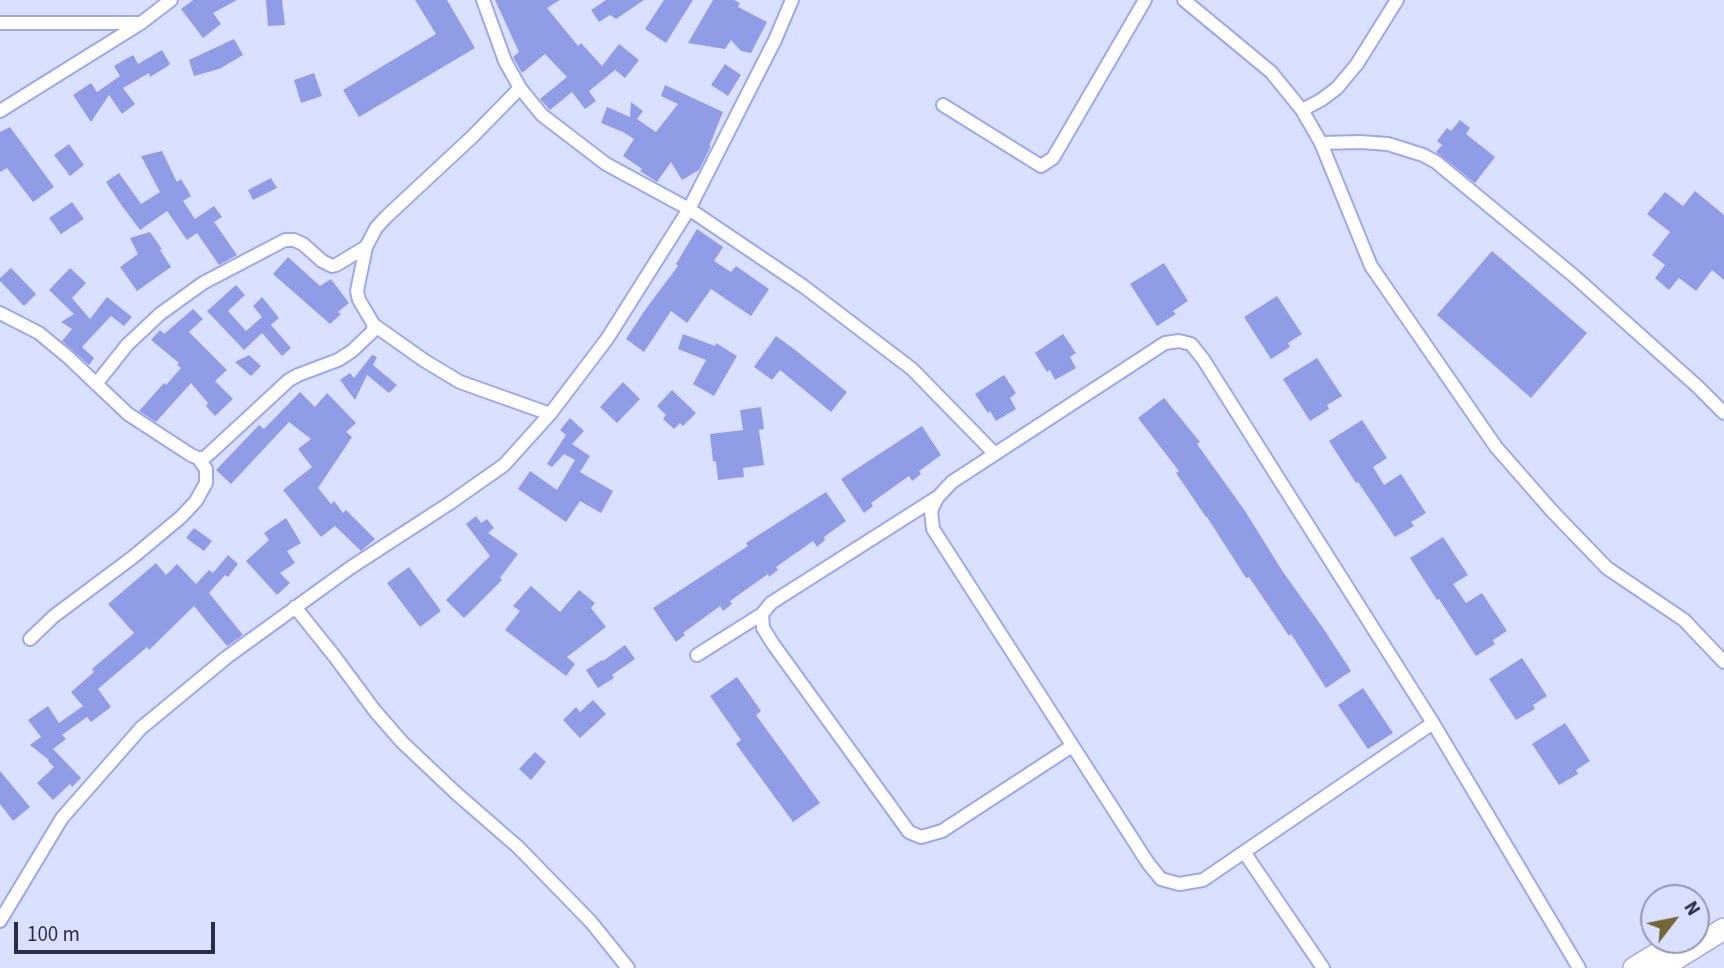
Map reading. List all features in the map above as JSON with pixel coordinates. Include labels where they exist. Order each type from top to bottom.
[{"type":"highway","points":[[1661,968],[1724,929]]},
{"type":"highway","points":[[1634,968],[1657,954]]},
{"type":"street","points":[[0,111],[141,23],[171,0]]},
{"type":"street","points":[[483,0],[505,61],[520,88],[542,115],[606,164],[689,209],[803,286],[912,369],[995,454]]},
{"type":"street","points":[[0,920],[62,818],[141,728],[227,657],[295,607],[504,465],[550,414],[607,339],[689,209],[775,40],[792,0]]},
{"type":"street","points":[[943,105],[1041,166],[1053,158],[1145,0]]},
{"type":"street","points":[[1184,0],[1271,72],[1302,110],[1321,144],[1371,266],[1496,447],[1607,568],[1684,620],[1724,662]]},
{"type":"street","points":[[1302,110],[1337,88],[1357,64],[1397,0]]},
{"type":"street","points":[[0,23],[141,23]]},
{"type":"street","points":[[520,88],[376,228],[366,247],[357,290],[359,300],[374,325],[425,361],[460,382],[550,414]]},
{"type":"street","points":[[1321,144],[1388,144],[1436,162],[1574,276],[1698,387],[1724,414]]},
{"type":"street","points":[[96,384],[127,345],[160,314],[203,283],[285,240],[295,240],[303,244],[332,266],[366,247]]},
{"type":"street","points":[[0,313],[39,334],[68,357],[128,414],[198,458],[204,458],[210,453],[289,380],[338,360],[352,351],[372,332],[374,325]]},
{"type":"street","points":[[697,655],[762,614],[771,603],[937,498],[952,482],[1165,343],[1179,341],[1191,344],[1433,723],[1579,968]]},
{"type":"street","points":[[30,639],[181,517],[196,501],[206,483],[206,469],[198,458]]},
{"type":"street","points":[[937,498],[931,511],[933,529],[1148,863],[1161,879],[1179,884],[1203,880],[1433,723]]},
{"type":"street","points":[[295,607],[402,742],[518,847],[591,922],[628,968]]},
{"type":"street","points":[[762,614],[763,628],[773,644],[909,832],[921,837],[942,831],[1072,746]]},
{"type":"street","points":[[1244,852],[1323,968]]},
{"type":"building","points":[[193,0],[237,0],[213,13],[221,24],[203,38],[181,9]]},
{"type":"building","points":[[266,0],[282,0],[285,25],[268,26]]},
{"type":"building","points":[[415,0],[447,0],[475,48],[359,117],[343,90],[436,34]]},
{"type":"building","points":[[495,0],[560,0],[547,8],[578,46],[581,43],[602,66],[619,44],[639,60],[625,78],[615,70],[589,91],[596,101],[585,109],[572,92],[550,110],[540,99],[567,77],[545,54],[522,73],[513,57],[519,52]]},
{"type":"building","points":[[606,0],[644,0],[616,19],[610,15],[599,22],[591,10]]},
{"type":"building","points":[[664,0],[693,0],[666,43],[645,29]]},
{"type":"building","points":[[713,0],[734,0],[740,3],[738,7],[767,22],[751,53],[741,51],[731,40],[725,49],[688,43]]},
{"type":"building","points":[[234,39],[243,55],[219,69],[194,76],[189,60]]},
{"type":"building","points":[[162,50],[170,64],[168,66],[123,88],[135,104],[122,114],[109,95],[91,122],[73,95],[91,83],[97,92],[120,76],[114,66],[133,55],[138,64]]},
{"type":"building","points":[[725,64],[741,75],[728,96],[711,85]]},
{"type":"building","points":[[314,73],[322,96],[301,103],[294,80]]},
{"type":"building","points":[[665,85],[723,112],[699,170],[682,180],[671,162],[657,182],[623,156],[634,139],[601,123],[607,107],[630,117],[631,102],[643,111],[637,119],[656,132],[678,104],[661,96]]},
{"type":"building","points":[[1460,120],[1470,128],[1466,134],[1495,157],[1475,183],[1436,152],[1442,145],[1437,141],[1447,128],[1451,131]]},
{"type":"building","points":[[10,127],[54,187],[33,202],[7,168],[0,172],[0,132]]},
{"type":"building","points":[[69,144],[84,165],[70,176],[54,155]]},
{"type":"building","points":[[162,151],[177,182],[181,179],[191,196],[183,201],[195,219],[214,206],[222,217],[214,222],[237,255],[219,265],[197,233],[187,240],[167,211],[140,230],[122,206],[106,182],[119,173],[141,204],[160,192],[141,156]]},
{"type":"building","points":[[271,178],[277,188],[253,200],[248,190]]},
{"type":"building","points":[[1695,191],[1724,215],[1724,280],[1712,270],[1696,291],[1679,278],[1669,290],[1655,278],[1665,265],[1652,255],[1670,232],[1647,214],[1665,192],[1683,206]]},
{"type":"building","points":[[72,202],[84,219],[61,234],[49,218]]},
{"type":"building","points":[[697,229],[723,247],[714,261],[731,272],[736,266],[769,289],[751,316],[711,289],[687,323],[671,311],[644,352],[626,339],[678,266],[676,264]]},
{"type":"building","points":[[150,232],[171,267],[137,291],[120,267],[138,254],[130,238]]},
{"type":"building","points":[[1492,251],[1587,333],[1531,398],[1437,315]]},
{"type":"building","points":[[288,257],[320,286],[331,279],[349,303],[338,312],[341,314],[330,324],[273,274]]},
{"type":"building","points":[[1164,263],[1188,301],[1173,311],[1176,314],[1157,326],[1130,284]]},
{"type":"building","points":[[11,268],[36,294],[24,306],[0,281]]},
{"type":"building","points":[[70,268],[86,283],[72,298],[90,319],[107,297],[132,317],[124,326],[111,316],[82,347],[94,358],[89,365],[62,341],[72,329],[61,322],[74,314],[49,290]]},
{"type":"building","points":[[236,285],[245,295],[228,311],[246,331],[262,317],[253,306],[262,297],[279,318],[271,325],[291,348],[282,356],[262,333],[244,350],[207,311]]},
{"type":"building","points":[[1277,296],[1302,334],[1288,343],[1290,347],[1271,359],[1244,317]]},
{"type":"building","points":[[193,309],[203,319],[189,332],[227,370],[215,381],[233,399],[215,416],[191,383],[156,422],[139,411],[181,368],[177,365],[179,363],[151,340],[160,330],[164,334]]},
{"type":"building","points":[[683,334],[715,346],[716,343],[737,356],[714,396],[693,384],[706,360],[678,349]]},
{"type":"building","points":[[1063,334],[1076,353],[1070,357],[1076,368],[1055,380],[1035,353]]},
{"type":"building","points":[[776,336],[847,392],[831,412],[780,370],[772,380],[754,367]]},
{"type":"building","points":[[249,355],[261,366],[251,376],[235,362]]},
{"type":"building","points":[[372,355],[377,357],[373,365],[397,385],[389,393],[367,375],[355,400],[340,380],[350,373],[354,378]]},
{"type":"building","points":[[1317,358],[1342,396],[1327,405],[1329,409],[1310,421],[1283,379]]},
{"type":"building","points":[[1004,375],[1016,393],[1010,398],[1016,409],[996,421],[975,394]]},
{"type":"building","points":[[623,382],[640,399],[617,423],[600,407]]},
{"type":"building","points":[[672,390],[696,413],[683,426],[680,423],[674,429],[663,419],[666,415],[657,406]]},
{"type":"building","points":[[300,392],[315,407],[327,393],[356,423],[346,432],[352,437],[318,488],[331,504],[334,501],[343,513],[346,510],[375,539],[361,551],[335,526],[321,537],[283,490],[312,467],[298,449],[311,439],[289,422],[231,484],[216,470],[259,425],[264,429]]},
{"type":"building","points":[[1164,398],[1200,442],[1197,444],[1245,511],[1351,671],[1326,688],[1291,634],[1289,636],[1249,577],[1246,578],[1176,473],[1179,471],[1138,418]]},
{"type":"building","points":[[761,407],[764,429],[759,430],[764,465],[743,468],[744,477],[718,480],[710,434],[743,430],[740,410]]},
{"type":"building","points":[[570,418],[584,431],[572,444],[590,456],[580,472],[613,491],[601,513],[580,501],[566,522],[518,489],[530,471],[557,490],[575,460],[564,454],[552,467],[547,464],[566,435],[560,430]]},
{"type":"building","points":[[1362,420],[1387,458],[1373,467],[1384,485],[1401,474],[1426,513],[1411,522],[1414,526],[1395,537],[1329,441]]},
{"type":"building","points":[[922,426],[941,455],[919,471],[921,474],[912,481],[909,476],[871,503],[873,506],[864,513],[841,479]]},
{"type":"building","points":[[826,492],[846,521],[824,537],[825,540],[817,547],[813,541],[776,567],[778,570],[769,577],[768,574],[730,601],[732,604],[723,611],[720,606],[683,633],[685,635],[676,642],[653,608],[748,546],[746,543]]},
{"type":"building","points":[[476,516],[481,523],[487,519],[494,528],[488,533],[518,554],[500,578],[502,580],[464,618],[446,600],[490,556],[466,524]]},
{"type":"building","points":[[286,518],[301,543],[287,551],[295,563],[280,573],[290,583],[277,595],[246,561],[269,540],[264,533]]},
{"type":"building","points":[[194,528],[212,541],[204,551],[186,538]]},
{"type":"building","points":[[1443,537],[1468,575],[1453,584],[1466,603],[1482,593],[1507,631],[1493,640],[1495,644],[1476,656],[1410,558]]},
{"type":"building","points":[[228,555],[238,564],[228,577],[225,575],[209,593],[243,635],[227,646],[194,606],[149,650],[147,647],[98,689],[111,707],[91,722],[87,717],[62,735],[66,739],[53,749],[81,778],[53,800],[37,783],[54,767],[30,745],[41,737],[28,720],[48,706],[59,723],[83,706],[71,692],[94,672],[92,669],[134,633],[108,604],[156,563],[166,575],[177,564],[196,584],[209,570],[213,573]]},
{"type":"building","points":[[409,567],[441,611],[420,627],[387,583]]},
{"type":"building","points":[[531,586],[560,612],[579,590],[595,603],[591,608],[606,627],[567,657],[575,664],[566,676],[505,630],[520,611],[513,606]]},
{"type":"building","points":[[625,645],[635,659],[598,688],[586,670]]},
{"type":"building","points":[[1522,658],[1547,696],[1533,705],[1535,709],[1516,720],[1489,679]]},
{"type":"building","points":[[737,677],[761,711],[756,715],[820,803],[793,822],[736,744],[741,740],[710,696]]},
{"type":"building","points":[[1363,688],[1393,733],[1368,749],[1338,705]]},
{"type":"building","points":[[593,700],[606,714],[580,738],[563,720],[576,707],[580,712]]},
{"type":"building","points":[[1565,723],[1590,761],[1576,770],[1578,774],[1559,785],[1532,744]]},
{"type":"building","points":[[535,752],[546,762],[531,780],[519,769]]},
{"type":"building","points":[[0,771],[30,807],[13,821],[0,804]]}]
